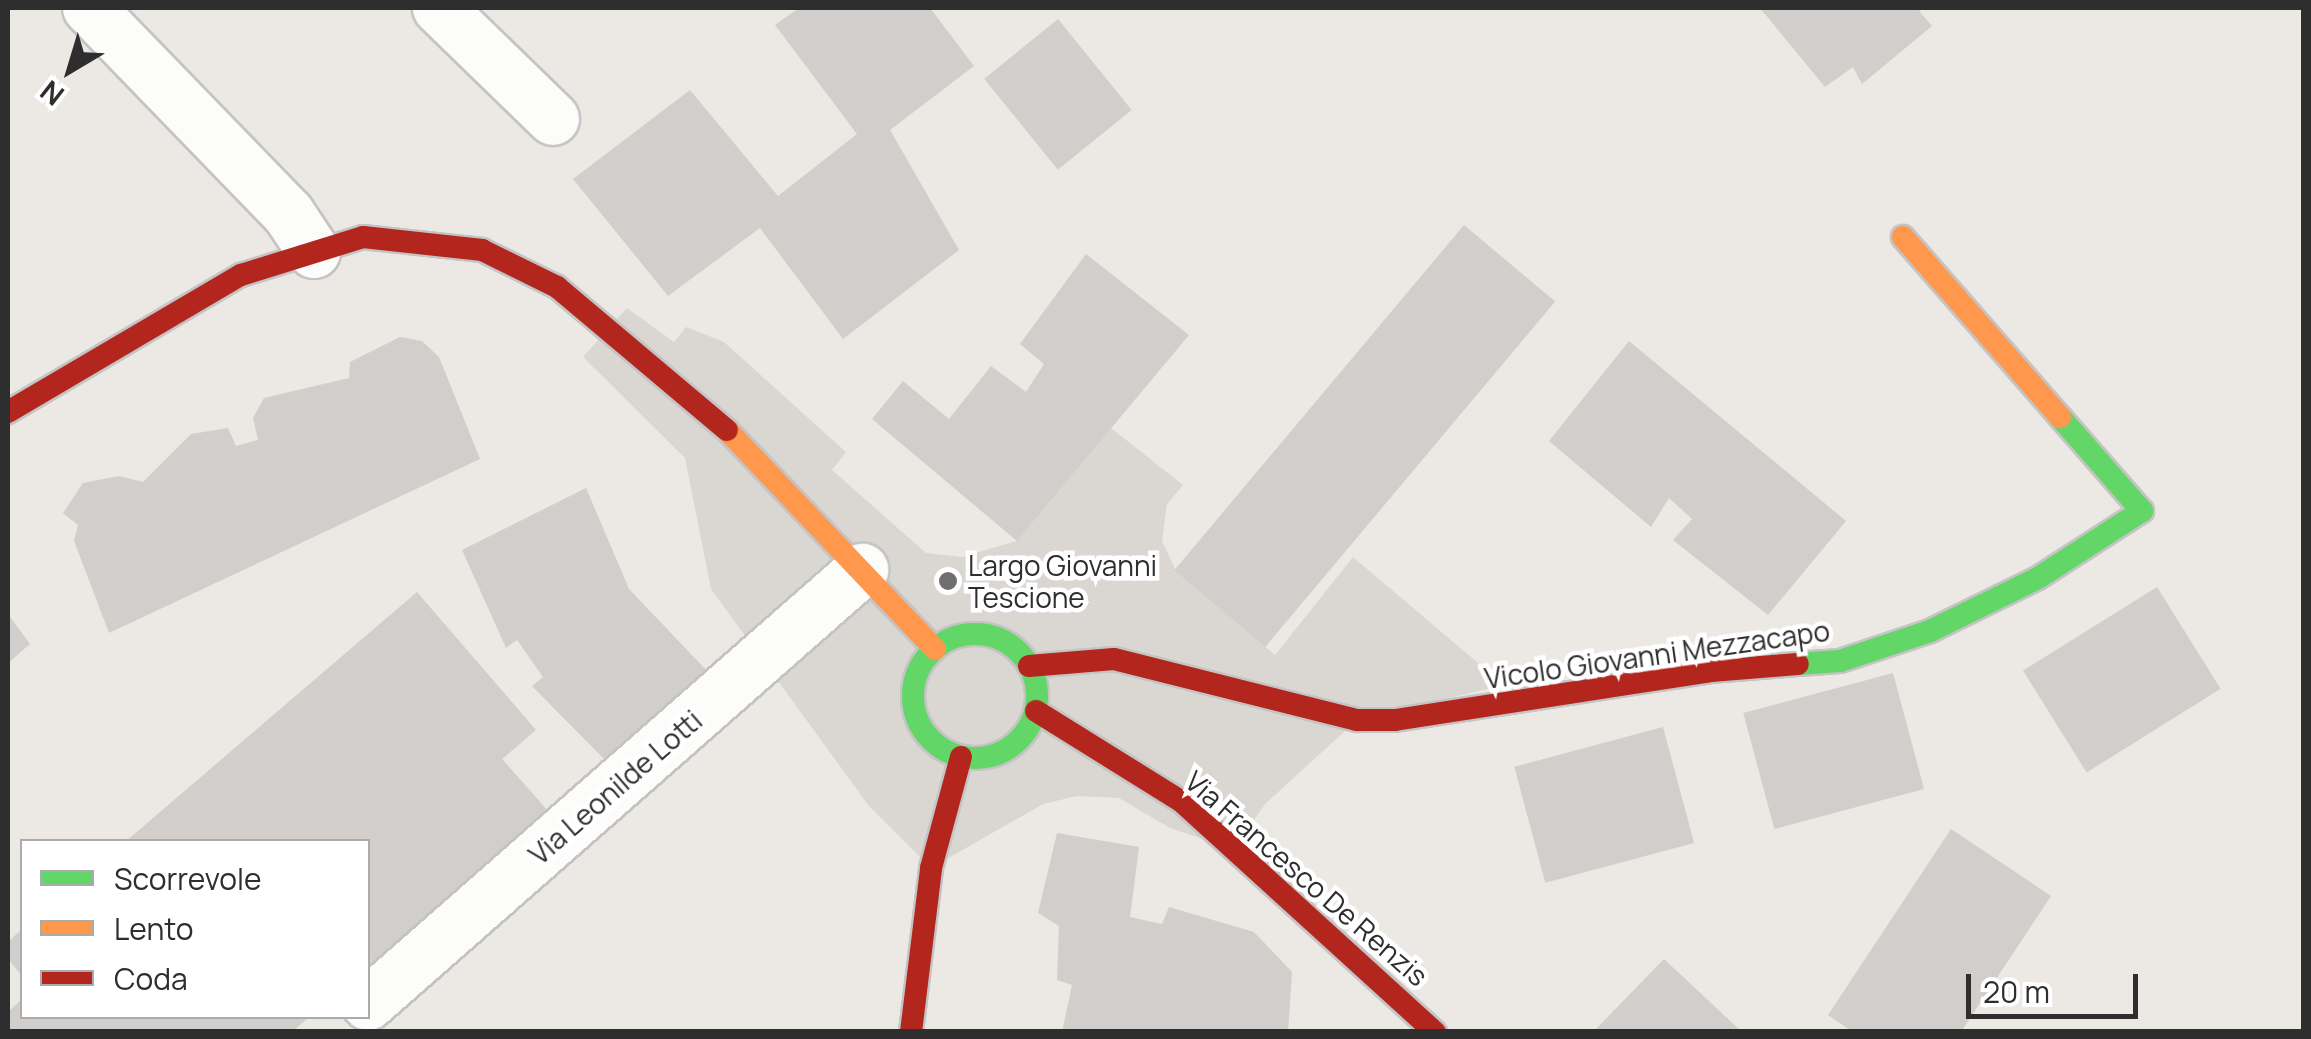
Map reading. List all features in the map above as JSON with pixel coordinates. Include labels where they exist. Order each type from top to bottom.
[{"type":"street","points":[[89,8],[288,212],[314,252]]},
{"type":"street","points":[[440,8],[553,120]]},
{"type":"street","name":"Vicolo Giovanni Mezzacapo","points":[[1029,666],[1114,659],[1356,720],[1395,720],[1711,671],[1840,661],[1930,631],[2038,578],[2142,511],[1903,237]]},
{"type":"street","points":[[8,412],[241,274],[363,238],[482,250],[557,287],[700,401],[935,649]]},
{"type":"street","name":"Via Leonilde Lotti","points":[[370,1002],[862,570]]},
{"type":"street","points":[[970,635],[990,636],[1029,666],[1036,710],[1028,729],[999,754],[961,757],[942,750],[918,720],[915,682],[935,649],[970,635]]},
{"type":"street","name":"Via Francesco De Renzis","points":[[1036,710],[1182,802],[1435,1032]]},
{"type":"street","points":[[911,1032],[931,868],[961,757]]},
{"type":"shaded area","name":"Largo Giovanni Tescione","points":[[627,308],[674,342],[686,327],[724,342],[846,452],[832,470],[926,553],[962,557],[1017,541],[1111,428],[1183,485],[1167,504],[1162,541],[1177,573],[1275,655],[1353,557],[1504,685],[1357,720],[1265,804],[1234,849],[1170,828],[1119,798],[1077,796],[1043,804],[931,868],[869,806],[711,589],[685,458],[583,357]]},
{"type":"building","points":[[799,8],[930,8],[974,66],[890,130],[959,250],[843,339],[760,228],[668,296],[573,179],[690,90],[778,196],[857,134],[775,25]]},
{"type":"building","points":[[1760,8],[1924,8],[1919,11],[1932,26],[1862,84],[1853,67],[1825,87]]},
{"type":"building","points":[[1058,19],[1132,110],[1058,170],[984,79]]},
{"type":"building","points":[[1464,225],[1555,301],[1265,647],[1174,570]]},
{"type":"building","points":[[1086,254],[1189,335],[1017,541],[872,419],[903,381],[949,419],[991,366],[1026,392],[1044,364],[1020,344]]},
{"type":"building","points":[[400,337],[422,341],[439,357],[480,459],[109,633],[74,541],[78,525],[63,513],[83,483],[119,476],[143,482],[191,434],[228,428],[236,446],[258,440],[253,418],[264,398],[349,378],[350,362]]},
{"type":"building","points":[[1629,341],[1846,521],[1768,615],[1673,540],[1692,519],[1669,498],[1651,527],[1549,441]]},
{"type":"building","points":[[586,488],[629,589],[708,672],[605,760],[532,686],[543,677],[517,640],[506,648],[462,550]]},
{"type":"building","points":[[2157,587],[2221,689],[2087,772],[2023,671]]},
{"type":"building","points":[[417,592],[536,730],[502,759],[549,812],[370,965],[370,839],[129,839]]},
{"type":"building","points":[[8,614],[30,644],[8,663]]},
{"type":"building","points":[[1893,673],[1924,789],[1774,829],[1743,713]]},
{"type":"building","points":[[1663,727],[1694,843],[1545,883],[1514,767]]},
{"type":"building","points":[[1951,829],[2051,896],[1961,1032],[1853,1032],[1828,1015]]},
{"type":"building","points":[[1057,833],[1139,847],[1130,917],[1162,924],[1169,907],[1254,932],[1292,972],[1288,1032],[1062,1032],[1072,985],[1057,980],[1059,926],[1038,913]]},
{"type":"building","points":[[20,931],[20,974],[8,959],[8,942]]},
{"type":"building","points":[[1664,959],[1742,1032],[1593,1032]]},
{"type":"building","points":[[20,1001],[20,1019],[307,1019],[292,1032],[8,1032],[8,1012]]},
{"type":"traffic: fast","points":[[1798,664],[1840,661],[1930,631],[2038,578],[2142,511],[2060,417]]},
{"type":"traffic: fast","points":[[975,634],[999,639],[1019,652],[1032,672],[1037,696],[1032,720],[1019,740],[999,753],[975,758],[951,753],[931,740],[918,720],[913,696],[918,672],[931,652],[951,639],[975,634]]},
{"type":"traffic: slow","points":[[1903,237],[2060,417]]},
{"type":"traffic: slow","points":[[727,430],[935,649]]},
{"type":"traffic: jam","points":[[8,412],[241,275],[363,237],[482,250],[557,287],[727,430]]},
{"type":"traffic: jam","points":[[1029,666],[1114,659],[1357,720],[1395,720],[1711,671],[1798,664]]},
{"type":"traffic: jam","points":[[1036,711],[1182,802],[1435,1032]]},
{"type":"traffic: jam","points":[[911,1032],[931,868],[961,757]]},
{"type":"place","name":"Largo Giovanni Tescione","points":[[948,581]]}]
